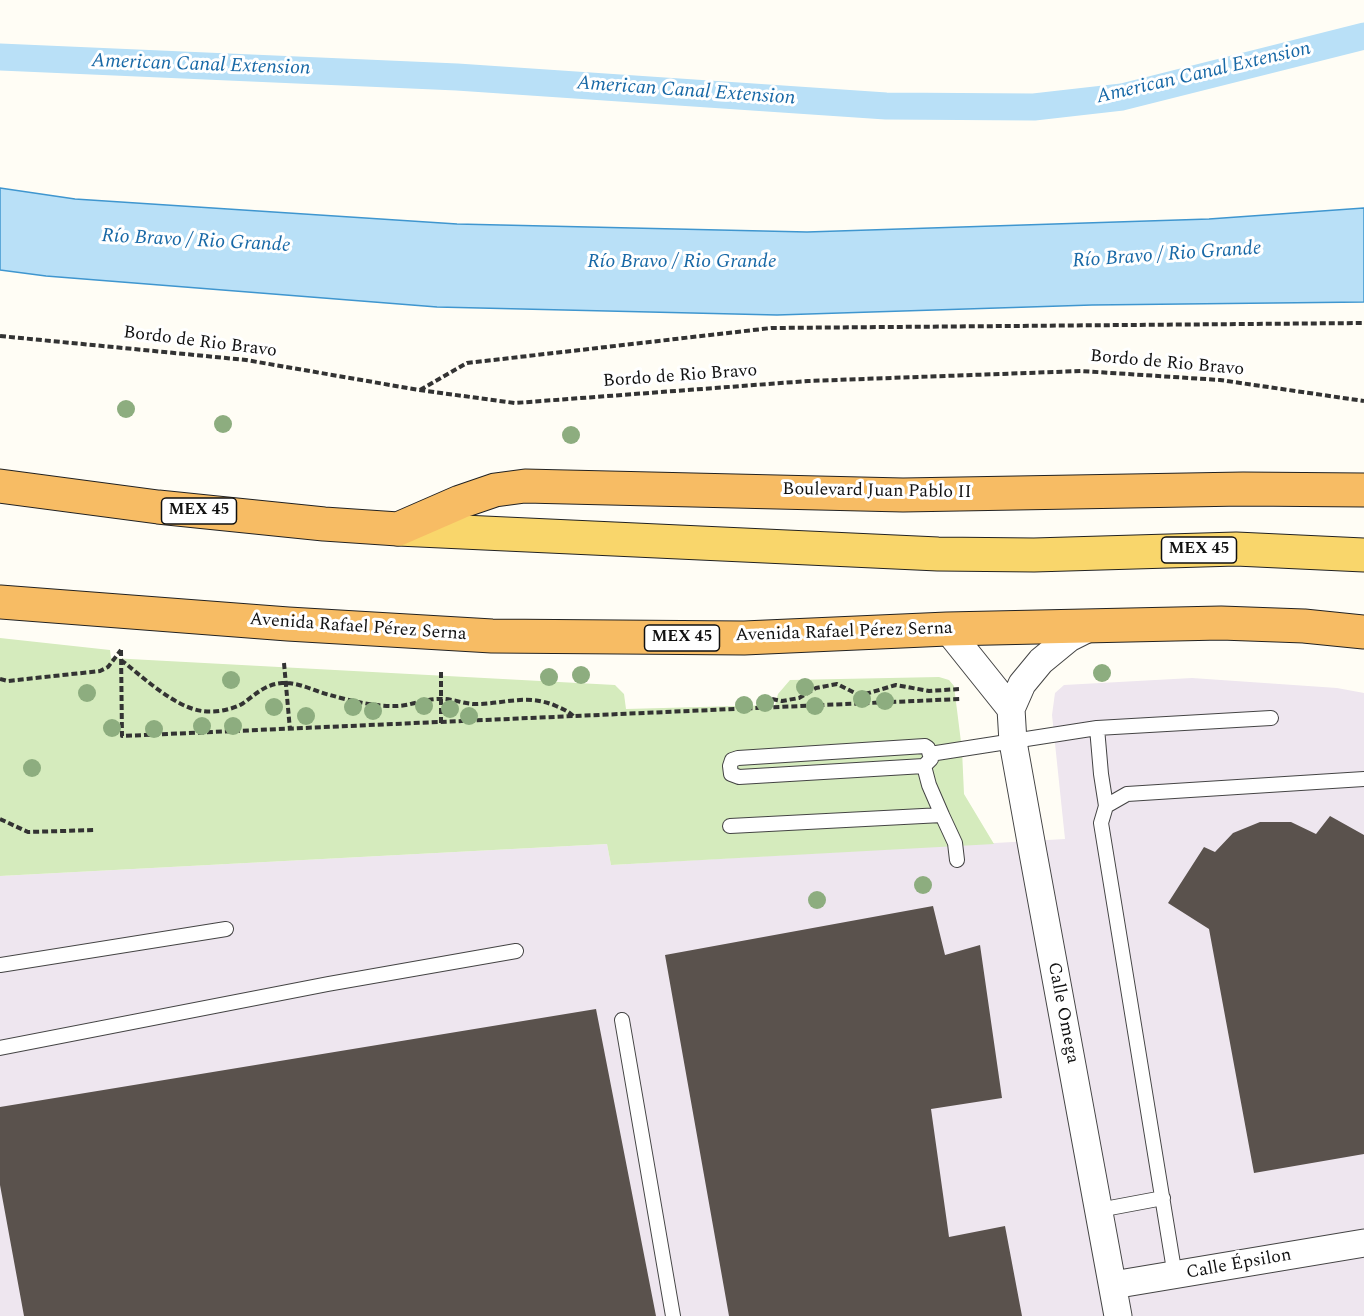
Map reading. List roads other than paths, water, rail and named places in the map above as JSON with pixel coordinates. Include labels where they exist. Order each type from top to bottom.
[{"type":"highway","name":"MEX 45","points":[[0,486],[158,507],[324,524],[399,529]]},
{"type":"highway","name":"Boulevard Juan Pablo II","points":[[399,529],[460,502],[495,490],[525,486],[903,495],[1243,489],[1364,490]]},
{"type":"highway","name":"Avenida Rafael Pérez Serna","points":[[0,602],[288,624],[492,636],[744,638],[1096,624],[1221,623],[1304,626],[1364,632]]},
{"type":"main road","name":"MEX 45","points":[[399,529],[585,536],[826,550],[1035,555],[1236,549],[1364,555]]},
{"type":"street","points":[[947,629],[1011,709],[1022,684],[1041,661],[1069,638],[1096,624]]},
{"type":"street","name":"Calle Omega","points":[[1011,709],[1013,742],[1119,1316]]},
{"type":"street","name":"Calle Épsilon","points":[[1113,1285],[1364,1243]]},
{"type":"lane","points":[[957,860],[955,843],[929,785],[927,760],[925,746],[732,760],[731,774],[739,777],[927,760],[1097,728],[1271,718]]},
{"type":"lane","points":[[1097,728],[1106,806],[1101,823],[1175,1276]]},
{"type":"lane","points":[[1106,806],[1127,794],[1364,779]]},
{"type":"lane","points":[[730,826],[942,815]]},
{"type":"lane","points":[[0,965],[226,929]]},
{"type":"lane","points":[[0,1048],[328,984],[516,951]]},
{"type":"lane","points":[[622,1020],[673,1316]]},
{"type":"lane","points":[[1099,1210],[1162,1198]]},
{"type":"water","name":"Río Bravo / Rio Grande","points":[[0,188],[75,199],[457,224],[807,232],[1209,219],[1364,208],[1364,302],[1092,305],[777,315],[437,307],[46,276],[0,270]]},
{"type":"waterway","name":"American Canal Extension","points":[[0,57],[457,77],[886,106],[1034,107],[1122,97],[1364,36]]}]
